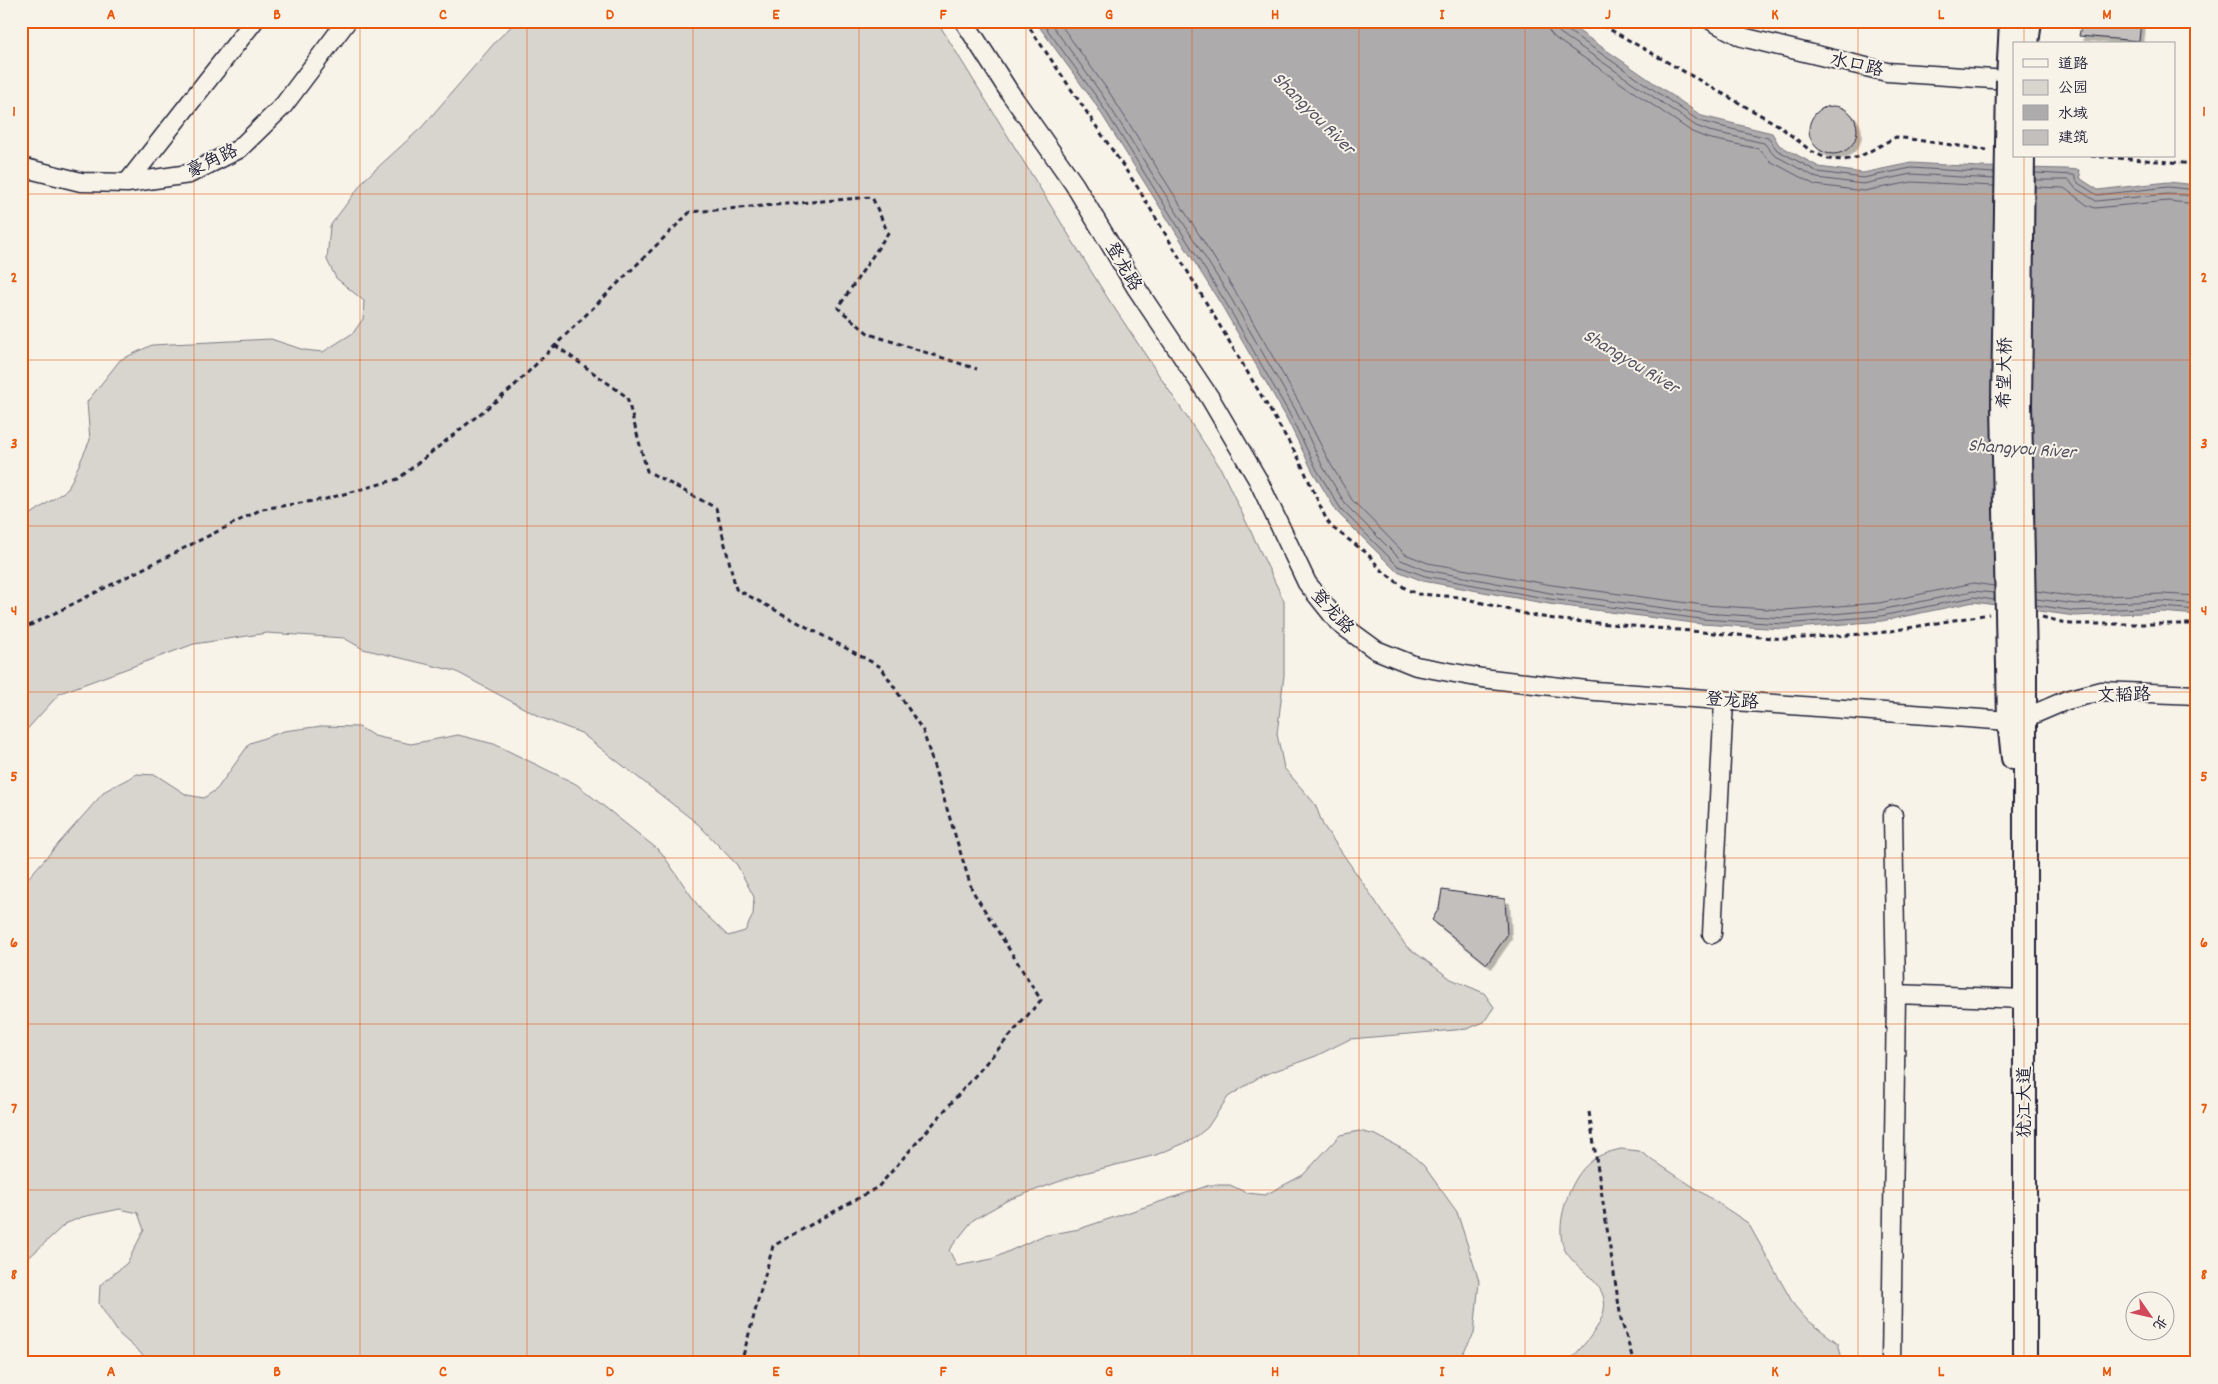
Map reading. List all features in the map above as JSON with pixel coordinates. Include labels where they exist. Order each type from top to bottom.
[{"type":"main road","points":[[2008,80],[2011,21]]},
{"type":"main road","points":[[2027,42],[2030,21]]},
{"type":"main road","name":"希望大桥","points":[[2008,80],[2003,403],[2016,666]]},
{"type":"main road","name":"希望大桥","points":[[2016,666],[2023,158]]},
{"type":"main road","name":"犹江大道","points":[[2016,666],[2024,841],[2025,1363]]},
{"type":"street","points":[[127,183],[254,21]]},
{"type":"street","name":"豪角路","points":[[21,166],[82,182],[127,183],[189,174],[239,149],[283,106],[347,21]]},
{"type":"street","name":"登龙路","points":[[964,21],[1010,93],[1074,184],[1137,289],[1210,398],[1258,480],[1307,583],[1339,623],[1376,650],[1416,666],[1482,678],[1586,690],[2017,720]]},
{"type":"street","name":"水口路","points":[[1712,21],[1742,37],[1887,72],[2008,80]]},
{"type":"street","name":"文韬路","points":[[2017,720],[2067,700],[2101,691],[2197,695]]},
{"type":"street","points":[[1712,934],[1724,701]]},
{"type":"street","points":[[1891,1363],[1896,994],[1893,815]]},
{"type":"street","points":[[1896,994],[2024,999]]},
{"type":"path","points":[[1025,21],[1138,188],[1295,451],[1327,521],[1332,528],[1368,554],[1380,568],[1406,589],[1418,594],[1459,597],[1530,615],[1785,639],[1879,633],[1990,614]]},
{"type":"path","points":[[1595,21],[1778,125],[1811,151],[1828,158],[1844,160],[1859,157],[1896,137],[1989,150]]},
{"type":"path","points":[[2118,158],[2197,164]]},
{"type":"path","points":[[21,630],[262,509],[326,499],[398,478],[511,389],[690,212],[872,197],[888,233],[838,308],[869,334],[977,369]]},
{"type":"path","points":[[556,346],[627,397],[646,470],[716,508],[736,589],[881,667],[923,731],[972,890],[1041,1000],[878,1187],[773,1246],[741,1363]]},
{"type":"path","points":[[2036,616],[2070,624],[2197,624]]},
{"type":"path","points":[[1589,1112],[1621,1319],[1634,1363]]},
{"type":"green space","points":[[517,21],[937,21],[1107,297],[1220,467],[1284,601],[1284,675],[1277,734],[1284,768],[1315,804],[1323,825],[1406,946],[1451,979],[1484,993],[1494,1007],[1484,1022],[1467,1029],[1350,1039],[1316,1056],[1261,1076],[1228,1097],[1207,1128],[1192,1140],[1156,1155],[1080,1174],[1008,1200],[973,1220],[949,1250],[957,1266],[992,1259],[1042,1236],[1079,1229],[1210,1185],[1230,1185],[1247,1193],[1265,1195],[1303,1175],[1340,1135],[1359,1131],[1376,1135],[1410,1153],[1424,1166],[1457,1212],[1479,1281],[1474,1334],[1457,1363],[152,1363],[119,1334],[99,1304],[100,1285],[127,1263],[144,1230],[138,1213],[120,1209],[82,1217],[65,1224],[21,1265],[21,886],[105,791],[137,774],[156,775],[187,795],[204,798],[217,789],[250,743],[284,731],[322,726],[359,727],[374,736],[411,744],[458,735],[494,744],[576,784],[661,852],[701,910],[728,936],[745,931],[753,915],[754,897],[737,865],[698,824],[581,733],[542,718],[455,671],[363,649],[344,638],[267,633],[194,644],[60,693],[21,736],[21,521],[68,489],[90,440],[87,402],[120,360],[152,345],[271,339],[304,350],[323,352],[353,333],[363,319],[364,301],[336,278],[327,260],[330,226],[365,179],[422,127],[497,40]]},
{"type":"green space","points":[[1621,1149],[1639,1151],[1748,1223],[1794,1305],[1806,1319],[1838,1343],[1843,1363],[1568,1363],[1598,1325],[1604,1310],[1604,1301],[1597,1285],[1571,1259],[1562,1243],[1561,1231],[1565,1206],[1580,1172],[1603,1154]]},
{"type":"water","name":"Shangyou River","points":[[1035,21],[1564,21],[1702,116],[1772,133],[1779,145],[1819,167],[1863,173],[1911,163],[2079,170],[2081,179],[2098,190],[2168,182],[2197,185],[2197,615],[2162,612],[2075,616],[1974,602],[1882,621],[1784,629],[1701,624],[1549,604],[1423,581],[1395,570],[1337,512],[1313,472],[1285,415],[1222,306],[1094,102]]},
{"type":"building","points":[[2086,21],[2141,21],[2139,41],[2079,36],[2081,26],[2086,27]]},
{"type":"building","points":[[1828,106],[1838,106],[1847,110],[1853,116],[1856,121],[1856,139],[1847,150],[1838,154],[1828,154],[1819,150],[1813,144],[1809,135],[1809,125],[1813,116],[1819,110]]},
{"type":"building","points":[[1442,890],[1505,899],[1507,935],[1487,964],[1432,920],[1439,908]]}]
